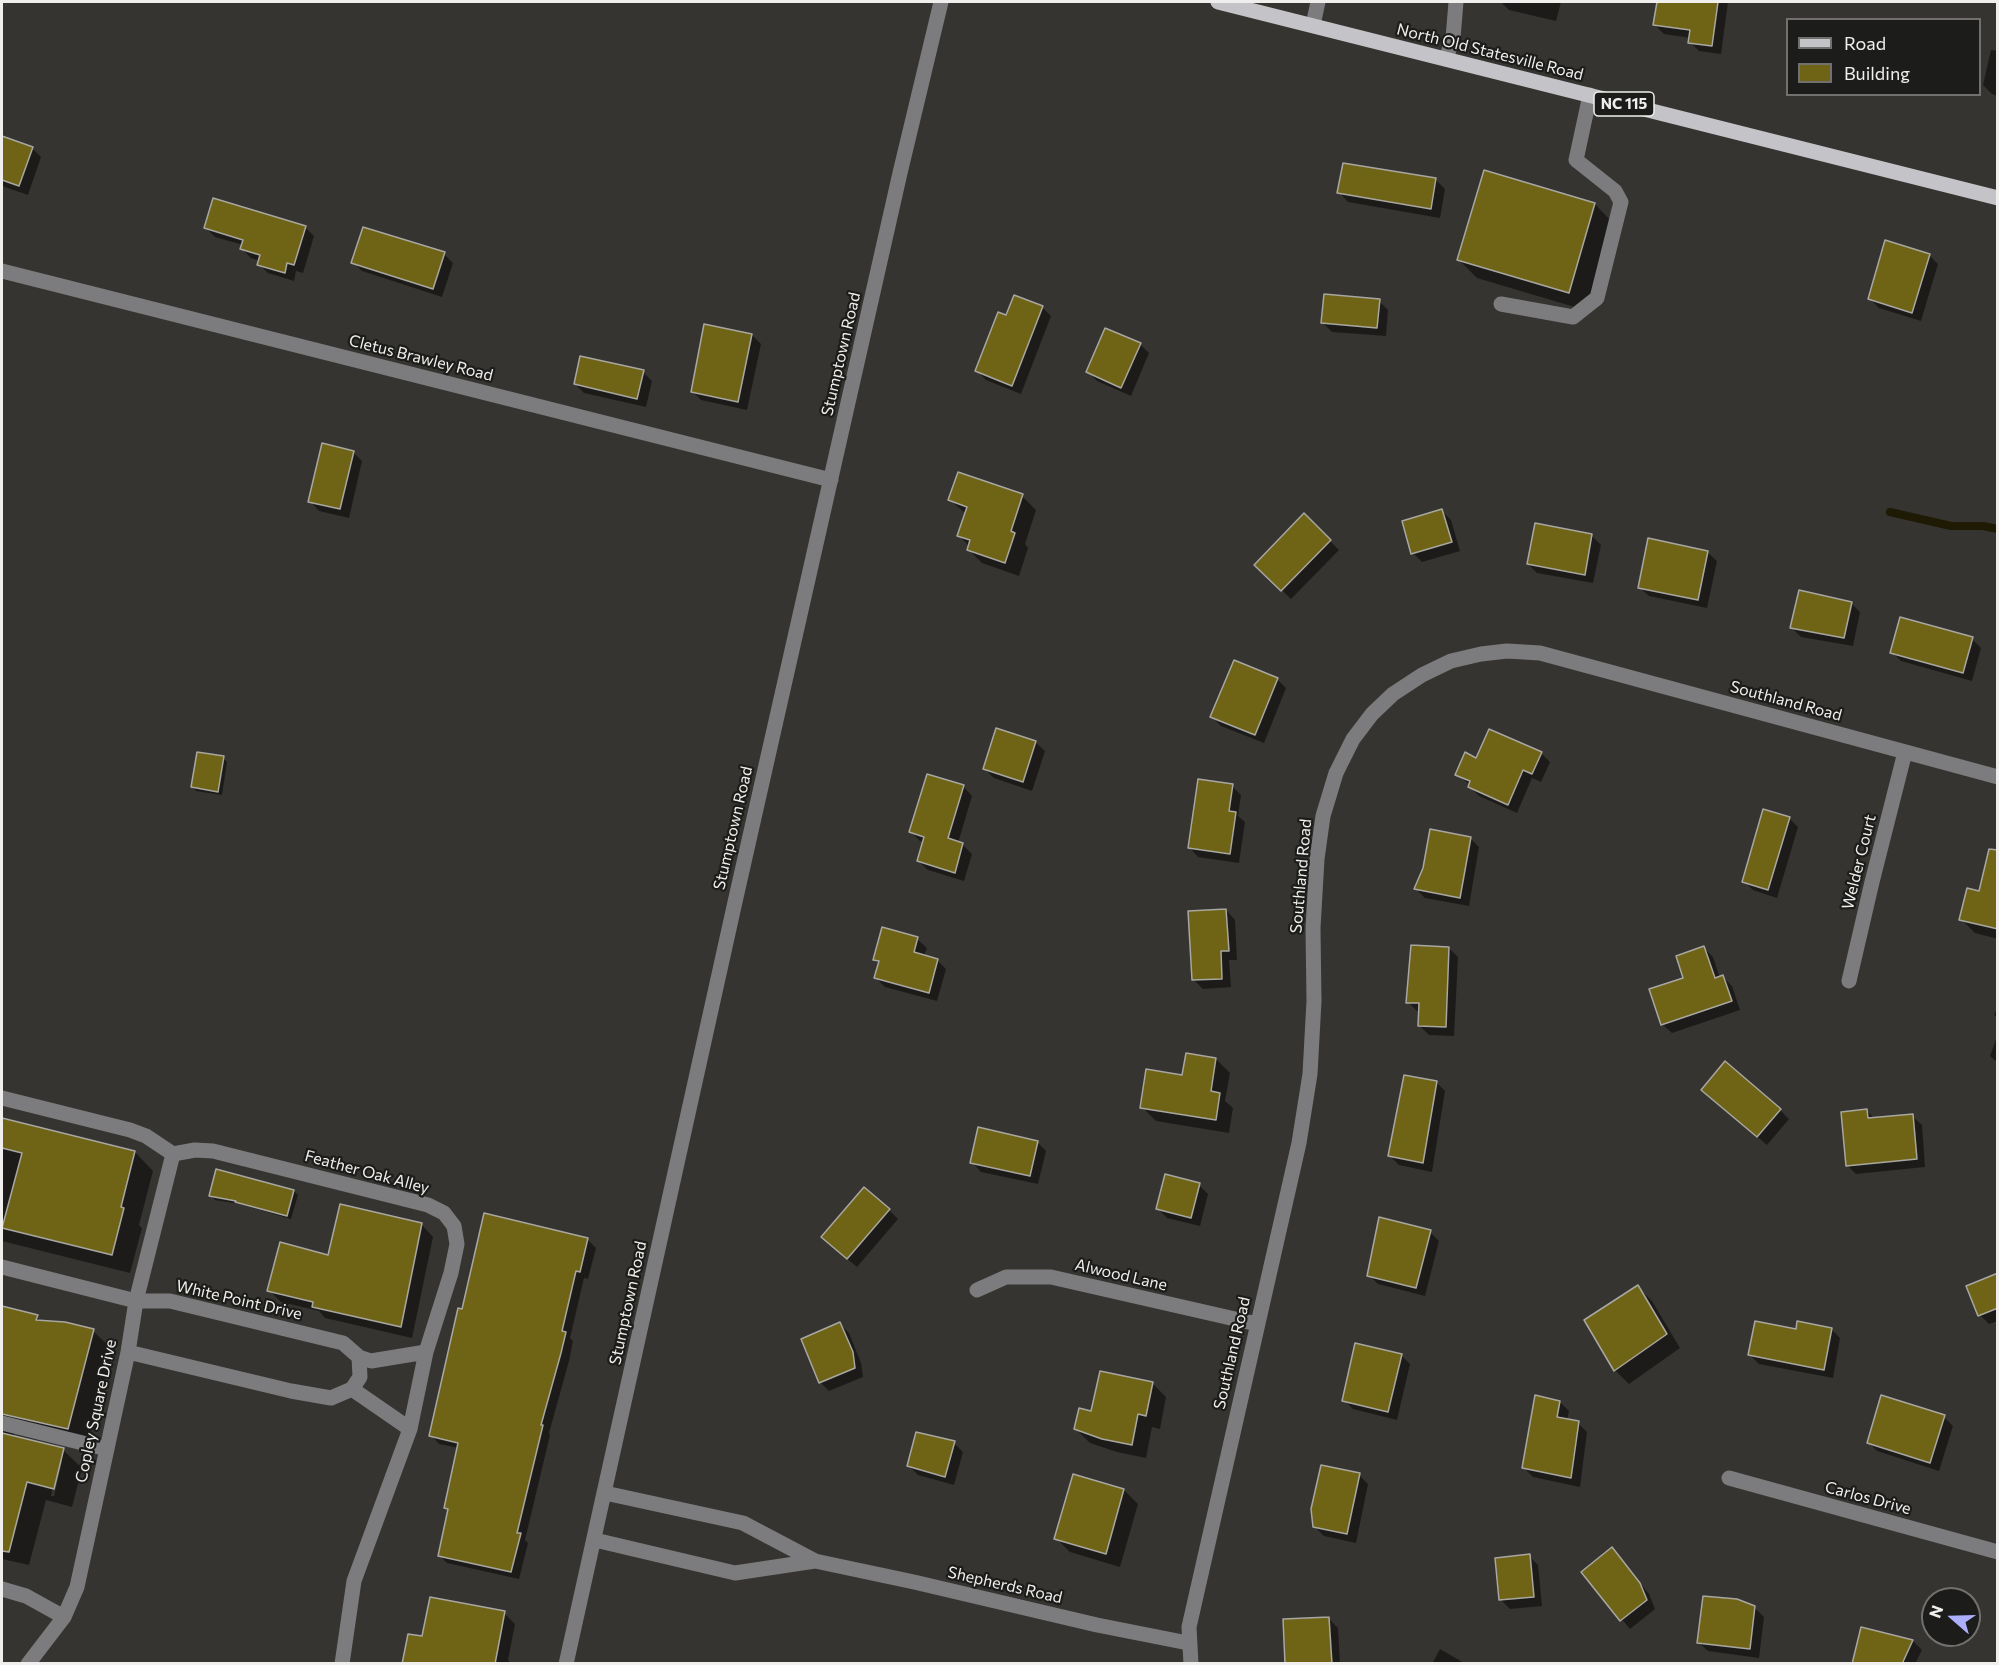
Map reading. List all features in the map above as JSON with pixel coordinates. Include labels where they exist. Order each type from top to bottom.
[{"type":"main road","name":"North Old Statesville Road","points":[[1218,2],[1998,198]]},
{"type":"street","name":"Stumptown Road","points":[[566,1664],[735,902],[900,173],[941,2]]},
{"type":"street","points":[[1313,26],[1318,2]]},
{"type":"street","points":[[1446,60],[1453,38],[1456,2]]},
{"type":"street","points":[[1501,304],[1573,317],[1597,298],[1621,202],[1615,191],[1576,160],[1590,95]]},
{"type":"street","name":"Cletus Brawley Road","points":[[2,271],[831,480]]},
{"type":"street","name":"Southland Road","points":[[1191,1664],[1188,1642],[1189,1627],[1299,1143],[1311,1074],[1314,1001],[1313,928],[1317,859],[1323,816],[1336,772],[1353,739],[1372,714],[1393,694],[1422,675],[1451,662],[1480,654],[1507,651],[1540,653],[1998,777]]},
{"type":"street","name":"Welder Court","points":[[1849,981],[1905,752]]},
{"type":"street","points":[[2,1098],[130,1130],[146,1136],[173,1154]]},
{"type":"street","name":"Feather Oak Alley","points":[[173,1154],[195,1150],[213,1151],[428,1205],[444,1213],[454,1226],[457,1244],[452,1273],[426,1352],[410,1430],[354,1581],[342,1664]]},
{"type":"street","name":"Copley Square Drive","points":[[28,1664],[64,1617],[77,1587],[128,1352],[136,1301],[173,1154]]},
{"type":"street","name":"White Point Drive","points":[[2,1267],[136,1301],[170,1301],[343,1342],[359,1357]]},
{"type":"street","name":"Alwood Lane","points":[[977,1290],[1006,1276],[1051,1277],[1257,1324]]},
{"type":"street","points":[[128,1352],[291,1391],[331,1398],[352,1389],[360,1377],[359,1357],[371,1361],[426,1352]]},
{"type":"street","points":[[352,1389],[410,1430]]},
{"type":"street","points":[[2,1423],[106,1449]]},
{"type":"street","name":"Carlos Drive","points":[[1729,1478],[1998,1552]]},
{"type":"street","name":"Shepherds Road","points":[[605,1493],[743,1523],[815,1561],[1097,1625],[1188,1642]]},
{"type":"street","name":"Shepherds Road","points":[[595,1540],[735,1573],[815,1561]]},
{"type":"street","points":[[2,1589],[26,1596],[64,1617]]},
{"type":"building","points":[[1657,2],[1718,2],[1712,46],[1688,43],[1690,30],[1653,25]]},
{"type":"building","points":[[2,136],[33,147],[19,186],[2,180]]},
{"type":"building","points":[[1343,163],[1436,178],[1431,209],[1337,193]]},
{"type":"building","points":[[1484,170],[1595,203],[1569,293],[1457,260]]},
{"type":"building","points":[[213,198],[306,226],[294,265],[287,263],[285,273],[257,265],[260,255],[240,249],[243,240],[204,228]]},
{"type":"building","points":[[363,227],[445,252],[433,289],[351,263]]},
{"type":"building","points":[[1885,240],[1930,254],[1912,313],[1868,299]]},
{"type":"building","points":[[1324,294],[1380,299],[1377,328],[1321,323]]},
{"type":"building","points":[[1014,295],[1043,306],[1012,386],[975,371],[998,312],[1006,315]]},
{"type":"building","points":[[704,324],[752,334],[738,402],[691,392]]},
{"type":"building","points":[[1105,328],[1141,343],[1121,388],[1086,372]]},
{"type":"building","points":[[580,356],[644,370],[637,399],[574,384]]},
{"type":"building","points":[[322,443],[354,451],[340,509],[308,502]]},
{"type":"building","points":[[958,472],[1023,494],[1011,531],[1015,533],[1005,563],[967,550],[970,540],[957,536],[967,507],[948,500]]},
{"type":"building","points":[[1442,509],[1452,542],[1411,554],[1402,521]]},
{"type":"building","points":[[1304,513],[1331,540],[1281,591],[1254,565]]},
{"type":"building","points":[[1535,523],[1592,534],[1585,575],[1527,564]]},
{"type":"building","points":[[1648,538],[1708,551],[1698,600],[1638,588]]},
{"type":"building","points":[[1799,590],[1852,602],[1844,638],[1790,628]]},
{"type":"building","points":[[1900,617],[1973,637],[1963,673],[1890,653]]},
{"type":"building","points":[[1234,660],[1278,678],[1255,735],[1210,717]]},
{"type":"building","points":[[996,728],[1036,741],[1023,782],[983,769]]},
{"type":"building","points":[[1489,729],[1542,752],[1532,774],[1523,770],[1508,805],[1468,787],[1470,781],[1455,775],[1465,752],[1476,758]]},
{"type":"building","points":[[197,752],[224,756],[218,792],[191,787]]},
{"type":"building","points":[[927,774],[964,785],[948,838],[963,843],[955,873],[917,861],[924,837],[909,832]]},
{"type":"building","points":[[1198,779],[1233,784],[1229,811],[1236,812],[1230,854],[1188,848]]},
{"type":"building","points":[[1763,809],[1790,817],[1768,890],[1742,882]]},
{"type":"building","points":[[1430,829],[1471,837],[1460,898],[1414,889],[1423,868]]},
{"type":"building","points":[[1989,849],[1998,850],[1998,929],[1959,920],[1967,888],[1979,891]]},
{"type":"building","points":[[1226,909],[1229,951],[1221,951],[1222,979],[1192,980],[1188,911]]},
{"type":"building","points":[[882,927],[918,937],[914,952],[938,959],[929,993],[874,978],[879,961],[873,960]]},
{"type":"building","points":[[1411,945],[1449,947],[1446,1027],[1418,1026],[1419,1003],[1406,1003]]},
{"type":"building","points":[[1704,946],[1715,978],[1723,975],[1732,1001],[1661,1025],[1649,989],[1683,978],[1676,956]]},
{"type":"building","points":[[1186,1053],[1216,1058],[1211,1091],[1220,1093],[1216,1120],[1140,1108],[1146,1069],[1182,1075]]},
{"type":"building","points":[[1725,1061],[1781,1109],[1757,1137],[1701,1090]]},
{"type":"building","points":[[1404,1075],[1437,1081],[1423,1163],[1388,1156]]},
{"type":"building","points":[[1867,1109],[1868,1118],[1913,1114],[1917,1159],[1846,1166],[1841,1112]]},
{"type":"building","points":[[2,1118],[135,1151],[112,1255],[2,1228],[22,1153],[2,1148]]},
{"type":"building","points":[[978,1127],[1038,1141],[1030,1176],[970,1163]]},
{"type":"building","points":[[216,1169],[294,1190],[287,1216],[236,1201],[209,1196]]},
{"type":"building","points":[[1165,1174],[1200,1183],[1191,1218],[1156,1209]]},
{"type":"building","points":[[864,1187],[890,1209],[847,1259],[821,1237]]},
{"type":"building","points":[[340,1204],[422,1223],[401,1327],[312,1307],[313,1302],[267,1291],[280,1242],[328,1255]]},
{"type":"building","points":[[484,1213],[588,1238],[580,1272],[576,1271],[562,1331],[566,1332],[541,1425],[543,1425],[517,1533],[521,1533],[511,1572],[438,1556],[448,1509],[444,1508],[458,1443],[429,1436],[458,1308],[462,1309]]},
{"type":"building","points":[[1379,1217],[1431,1230],[1416,1288],[1367,1276]]},
{"type":"building","points":[[1998,1273],[1998,1308],[1978,1316],[1966,1286]]},
{"type":"building","points":[[1638,1285],[1667,1334],[1614,1371],[1584,1320]]},
{"type":"building","points":[[2,1306],[38,1315],[36,1320],[65,1322],[94,1329],[68,1429],[2,1414]]},
{"type":"building","points":[[1755,1321],[1796,1329],[1797,1321],[1832,1328],[1824,1370],[1748,1355]]},
{"type":"building","points":[[840,1322],[853,1352],[855,1368],[819,1383],[801,1339]]},
{"type":"building","points":[[1355,1343],[1402,1354],[1388,1412],[1342,1401]]},
{"type":"building","points":[[1100,1371],[1153,1382],[1146,1416],[1138,1414],[1132,1445],[1102,1439],[1074,1429],[1079,1408],[1091,1411]]},
{"type":"building","points":[[1535,1395],[1560,1401],[1557,1417],[1579,1421],[1571,1478],[1522,1468]]},
{"type":"building","points":[[1881,1395],[1945,1415],[1930,1463],[1867,1443]]},
{"type":"building","points":[[916,1432],[955,1441],[945,1477],[907,1466]]},
{"type":"building","points":[[2,1433],[64,1448],[54,1489],[27,1482],[9,1552],[2,1551]]},
{"type":"building","points":[[1321,1465],[1360,1473],[1347,1534],[1313,1527],[1311,1509]]},
{"type":"building","points":[[1073,1474],[1124,1489],[1106,1554],[1054,1539]]},
{"type":"building","points":[[1612,1547],[1640,1583],[1647,1600],[1620,1621],[1581,1572]]},
{"type":"building","points":[[1530,1554],[1534,1597],[1499,1600],[1495,1558]]},
{"type":"building","points":[[1703,1596],[1737,1599],[1755,1606],[1750,1649],[1697,1643]]},
{"type":"building","points":[[430,1597],[505,1611],[495,1664],[402,1664],[408,1634],[422,1636]]},
{"type":"building","points":[[1329,1617],[1332,1664],[1285,1664],[1283,1619]]},
{"type":"building","points":[[1861,1627],[1913,1640],[1902,1664],[1852,1664]]},
{"type":"waterway","points":[[1890,512],[1951,526],[1983,526],[1998,529]]}]
